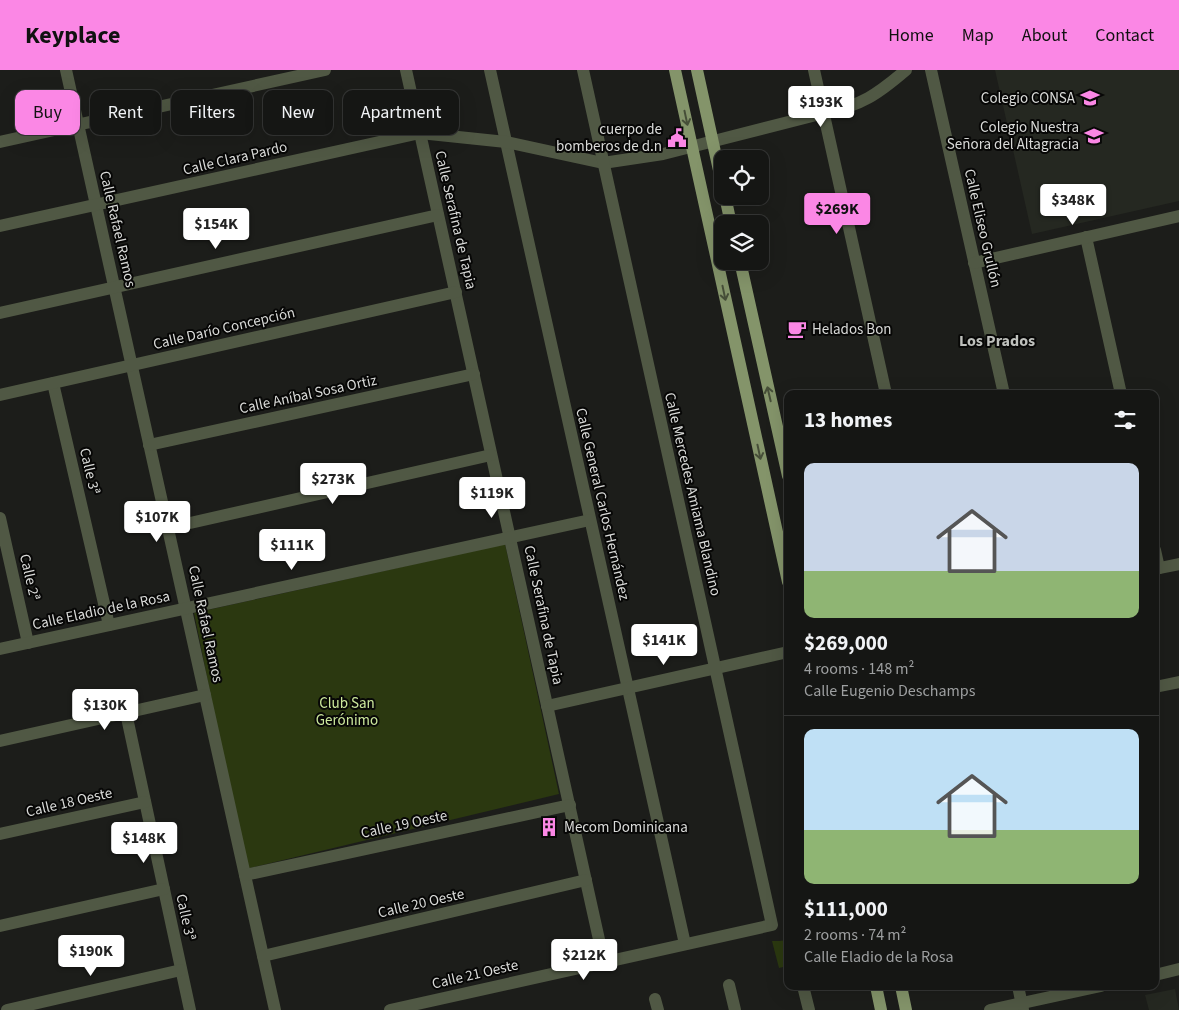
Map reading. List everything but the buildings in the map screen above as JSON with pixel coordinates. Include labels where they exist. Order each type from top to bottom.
[{"type":"main road","points":[[675,70],[784,564]]},
{"type":"main road","points":[[697,70],[715,150]]},
{"type":"main road","points":[[742,270],[784,458]]},
{"type":"main road","points":[[877,990],[881,1010]]},
{"type":"main road","points":[[902,990],[906,1010]]},
{"type":"street","name":"Calle Rafael Ramos","points":[[66,70],[70,90]]},
{"type":"street","points":[[80,126],[325,70]]},
{"type":"street","name":"Calle Serafina de Tapia","points":[[406,70],[410,90]]},
{"type":"street","name":"Calle General Carlos Hernández","points":[[490,70],[685,944]]},
{"type":"street","name":"Calle Mercedes Amiama Blandino","points":[[583,70],[772,925]]},
{"type":"street","points":[[814,70],[885,390]]},
{"type":"street","name":"Calle Clara Pardo","points":[[439,135],[506,142],[603,163],[663,154],[843,109],[880,92],[906,70]]},
{"type":"street","name":"Calle Eliseo Grullón","points":[[931,70],[1003,390]]},
{"type":"street","points":[[0,142],[34,135]]},
{"type":"street","name":"Calle Rafael Ramos","points":[[80,135],[275,1010]]},
{"type":"street","name":"Calle Clara Pardo","points":[[0,226],[411,135]]},
{"type":"street","name":"Calle Serafina de Tapia","points":[[420,135],[604,962]]},
{"type":"street","points":[[0,313],[438,215]]},
{"type":"street","points":[[974,263],[1179,216]]},
{"type":"street","points":[[1086,237],[1120,390]]},
{"type":"street","name":"Calle Darío Concepción","points":[[0,395],[456,292]]},
{"type":"street","name":"Calle Aníbal Sosa Ortiz","points":[[149,446],[474,374]]},
{"type":"street","name":"Calle 3ª","points":[[53,383],[109,625]]},
{"type":"street","points":[[168,528],[492,454]]},
{"type":"street","name":"Calle 2ª","points":[[0,518],[28,643]]},
{"type":"street","name":"Calle Eladio de la Rosa","points":[[0,649],[590,520]]},
{"type":"street","points":[[1159,569],[1179,564]]},
{"type":"street","points":[[547,706],[784,653]]},
{"type":"street","points":[[1159,686],[1179,682]]},
{"type":"street","points":[[0,741],[205,695]]},
{"type":"street","name":"Calle 3ª","points":[[126,713],[190,1010]]},
{"type":"street","name":"Calle 18 Oeste","points":[[0,834],[145,802]]},
{"type":"street","name":"Calle 19 Oeste","points":[[245,875],[570,805]]},
{"type":"street","name":"Calle 20 Oeste","points":[[263,956],[586,880]]},
{"type":"street","points":[[0,926],[164,889]]},
{"type":"street","name":"Calle 21 Oeste","points":[[390,1010],[772,925]]},
{"type":"street","points":[[1159,974],[1179,969]]},
{"type":"street","points":[[6,1010],[181,970]]},
{"type":"street","points":[[729,985],[735,1010]]},
{"type":"street","points":[[804,990],[809,1010]]},
{"type":"street","points":[[1019,990],[1022,1006]]},
{"type":"street","points":[[990,1010],[1022,1006],[1085,990]]},
{"type":"shaded area","name":"Colegio Nuestra Señora del Altagracia","points":[[995,70],[1179,70],[1179,201],[1032,234]]},
{"type":"shaded area","points":[[1175,989],[1179,1010],[1149,1010],[1145,995]]},
{"type":"green space","name":"Club San Gerónimo","points":[[505,544],[559,794],[246,869],[194,613]]},
{"type":"green space","points":[[784,940],[784,967],[779,968],[772,941]]},
{"type":"place","name":"Colegio CONSA","points":[[1090,98]]},
{"type":"place","name":"Colegio Nuestra Señora del Altagracia","points":[[1094,136]]},
{"type":"place","name":"cuerpo de bomberos de d.n","points":[[677,138]]},
{"type":"place","name":"Helados Bon","points":[[797,329]]},
{"type":"place","name":"Mecom Dominicana","points":[[549,827]]},
{"type":"district","name":"Los Prados","points":[[997,340]]}]
